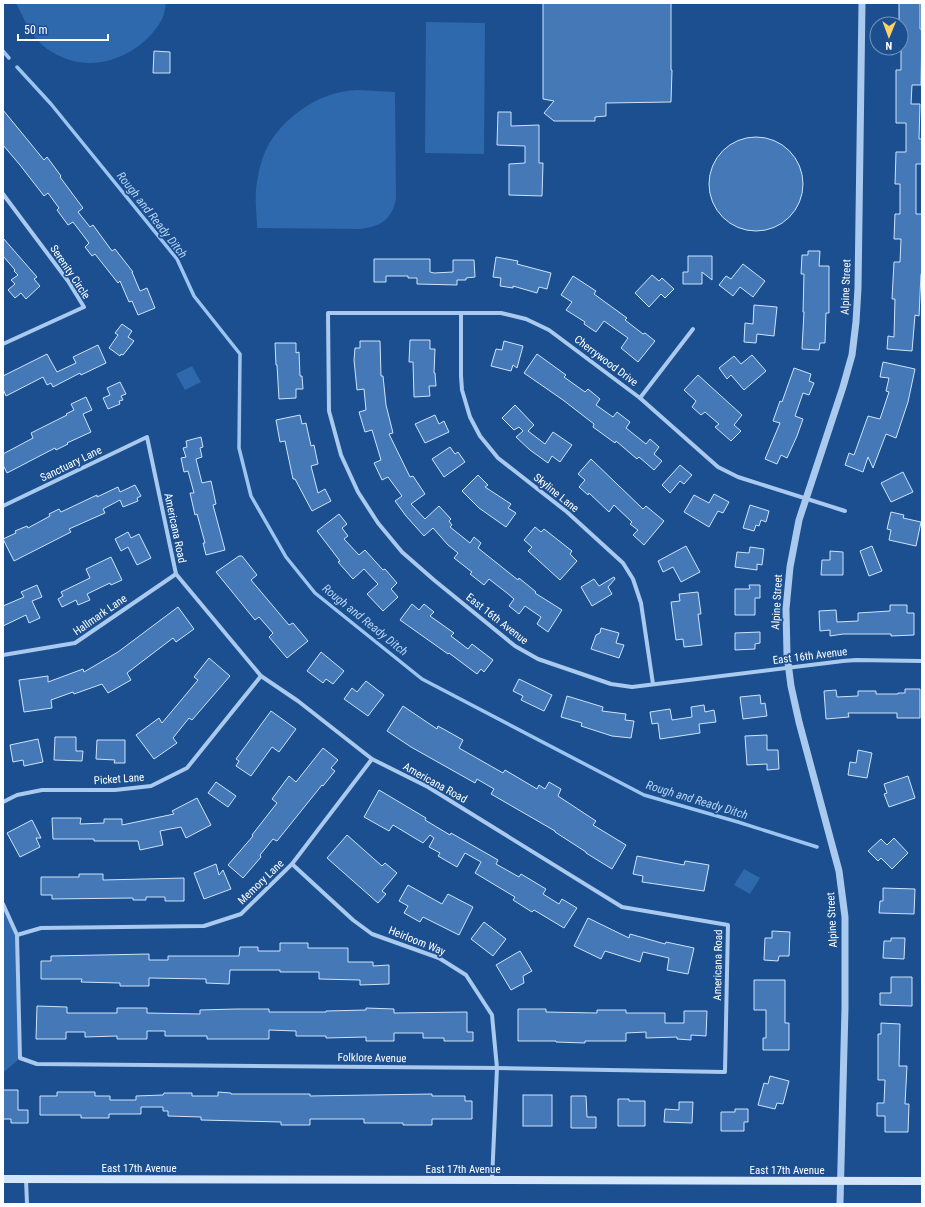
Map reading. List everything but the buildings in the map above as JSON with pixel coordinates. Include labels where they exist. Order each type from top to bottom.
[{"type":"main road","name":"East 17th Avenue","points":[[3,1179],[922,1181]]},
{"type":"street","name":"Alpine Street","points":[[840,1204],[845,1008],[845,918],[843,895],[839,871],[799,722],[788,667],[786,609],[790,567],[798,520],[843,387],[852,355],[858,288],[862,3]]},
{"type":"street","name":"Serenity Circle","points":[[3,194],[68,281],[84,308],[3,344]]},
{"type":"street","name":"Cherrywood Drive","points":[[328,313],[501,313],[526,319],[549,330],[640,398],[718,467],[738,477],[845,511]]},
{"type":"street","name":"East 16th Avenue","points":[[328,313],[329,411],[341,454],[358,492],[378,523],[402,552],[515,646],[538,660],[611,684],[632,687],[856,660],[922,661]]},
{"type":"street","name":"Skyline Lane","points":[[461,313],[460,376],[462,390],[470,417],[480,436],[498,458],[567,512],[623,563],[633,579],[641,602],[653,684]]},
{"type":"street","points":[[640,398],[693,329]]},
{"type":"street","name":"Sanctuary Lane","points":[[3,506],[147,437]]},
{"type":"street","name":"Americana Road","points":[[147,437],[176,574],[262,676],[372,759],[428,787],[622,907],[728,925],[725,1072]]},
{"type":"street","name":"Hallmark Lane","points":[[3,655],[75,643],[176,574]]},
{"type":"street","name":"Picket Lane","points":[[3,802],[17,795],[42,790],[115,790],[151,786],[187,768],[262,676]]},
{"type":"street","name":"Memory Lane","points":[[17,936],[41,928],[204,926],[241,914],[292,864],[372,759]]},
{"type":"street","name":"Heirloom Way","points":[[292,864],[353,920],[372,934],[439,958],[466,975],[492,1015],[497,1068],[492,1180]]},
{"type":"street","points":[[3,904],[17,936]]},
{"type":"street","name":"Folklore Avenue","points":[[17,936],[20,1058],[36,1064],[497,1068],[725,1072]]},
{"type":"street","points":[[26,1179],[27,1204]]},
{"type":"shaded area","points":[[16,3],[166,3],[164,15],[161,21],[152,34],[140,45],[127,53],[112,59],[97,62],[82,62],[67,59],[45,47],[30,30]]},
{"type":"shaded area","points":[[426,22],[485,23],[484,154],[425,153]]},
{"type":"shaded area","points":[[357,90],[395,92],[396,199],[394,207],[388,218],[384,222],[373,227],[359,229],[257,228],[256,188],[261,163],[269,144],[285,123],[307,106],[331,95],[344,91]]},
{"type":"shaded area","points":[[192,366],[201,382],[185,390],[176,374]]},
{"type":"shaded area","points":[[744,869],[760,878],[750,894],[734,885]]},
{"type":"shaded area","points":[[3,904],[17,935],[20,1058],[3,1073]]},
{"type":"waterway","name":"Rough and Ready Ditch","points":[[3,51],[9,58]]},
{"type":"waterway","name":"Rough and Ready Ditch","points":[[17,67],[51,104],[177,259],[194,296],[240,354],[239,448],[251,496],[286,557],[315,593],[422,679],[644,795],[738,822],[817,847]]}]
